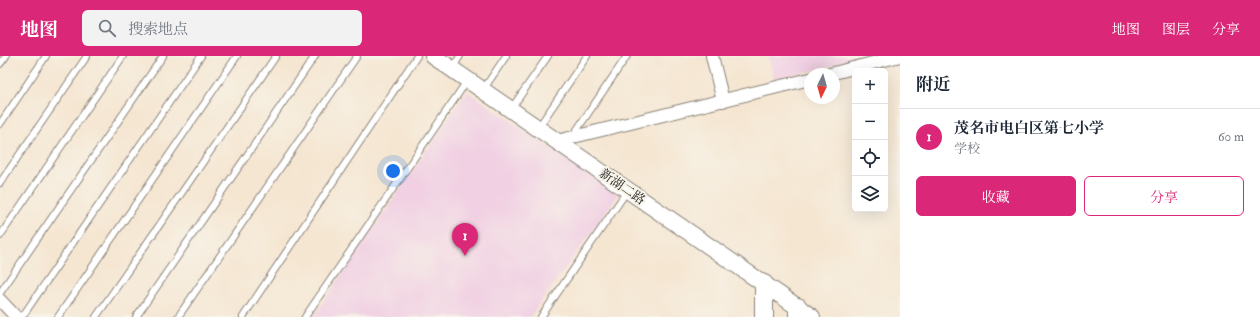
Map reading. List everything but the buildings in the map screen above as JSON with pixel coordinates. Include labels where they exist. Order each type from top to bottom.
[{"type":"main road","name":"新湖二路","points":[[433,56],[456,62],[468,80],[538,128],[564,140],[628,190],[764,284],[803,314]]},
{"type":"main road","points":[[764,284],[764,317]]},
{"type":"street","points":[[712,56],[723,101]]},
{"type":"street","points":[[840,71],[900,56]]},
{"type":"street","points":[[564,140],[804,81]]},
{"type":"street","points":[[0,300],[16,317]]},
{"type":"lane","points":[[0,64],[6,56]]},
{"type":"lane","points":[[0,124],[46,56]]},
{"type":"lane","points":[[0,183],[87,56]]},
{"type":"lane","points":[[0,236],[123,56]]},
{"type":"lane","points":[[0,293],[163,56]]},
{"type":"lane","points":[[22,317],[201,56]]},
{"type":"lane","points":[[58,317],[237,56]]},
{"type":"lane","points":[[96,317],[276,56]]},
{"type":"lane","points":[[136,317],[315,56]]},
{"type":"lane","points":[[178,317],[357,56]]},
{"type":"lane","points":[[243,317],[417,56]]},
{"type":"lane","points":[[483,90],[506,56]]},
{"type":"lane","points":[[511,110],[548,56]]},
{"type":"lane","points":[[538,128],[587,56]]},
{"type":"lane","points":[[564,140],[627,56]]},
{"type":"lane","points":[[305,317],[468,80]]},
{"type":"lane","points":[[540,317],[628,190]]},
{"type":"shaded area","points":[[768,56],[879,56],[824,68],[804,68],[804,72],[774,79]]},
{"type":"shaded area","points":[[467,91],[619,194],[530,317],[313,317]]},
{"type":"place","name":"茂名市电白区第七小学","points":[[465,256]]}]
